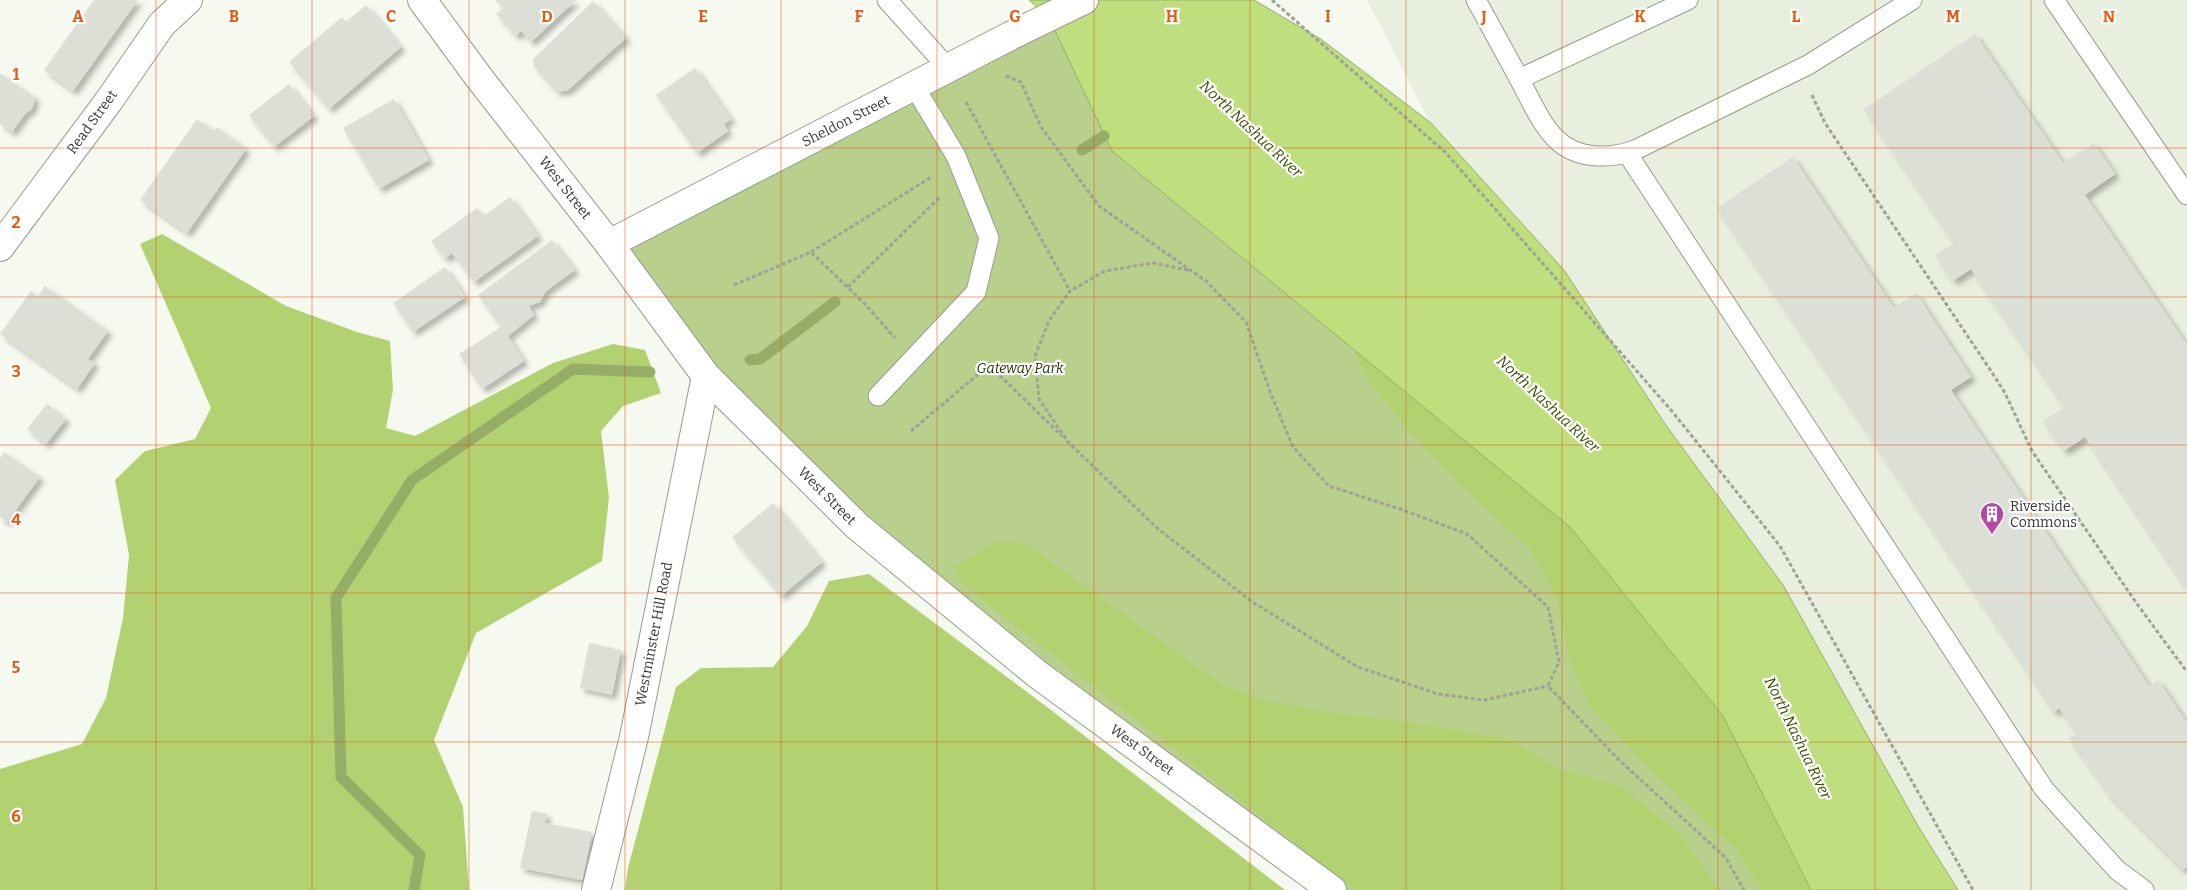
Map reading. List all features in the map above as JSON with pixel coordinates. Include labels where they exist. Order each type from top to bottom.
[{"type":"street","name":"Read Street","points":[[0,248],[102,110],[162,24],[188,0]]},
{"type":"street","name":"West Street","points":[[422,0],[480,79],[609,244],[706,376],[857,526],[1045,680],[1332,890]]},
{"type":"street","name":"Sheldon Street","points":[[609,244],[1010,36],[1084,0]]},
{"type":"street","name":"Westminster Hill Road","points":[[596,890],[634,737],[706,376]]},
{"type":"lane","points":[[886,0],[948,68]]},
{"type":"lane","points":[[1476,0],[1545,126],[1557,141],[1570,148],[1599,157],[1612,157],[1627,153],[1808,65],[1912,0]]},
{"type":"lane","points":[[1519,80],[1688,0]]},
{"type":"lane","points":[[2054,0],[2187,195]]},
{"type":"lane","points":[[878,396],[976,292],[989,238],[956,156],[914,86]]},
{"type":"lane","points":[[1627,153],[2044,790],[2117,870],[2144,890]]},
{"type":"path","points":[[1272,0],[1446,153],[1671,410],[1780,546],[1973,890]]},
{"type":"path","points":[[1003,75],[1020,82],[1041,127],[1099,206],[1206,281],[1246,322],[1271,394],[1294,447],[1329,486],[1400,509],[1467,534],[1548,607],[1558,662],[1548,686]]},
{"type":"path","points":[[966,102],[1070,291]]},
{"type":"path","points":[[1825,123],[2005,393],[2032,450],[2145,616],[2187,672]]},
{"type":"path","points":[[734,285],[811,252],[934,175]]},
{"type":"path","points":[[848,287],[942,195]]},
{"type":"path","points":[[811,252],[848,287],[898,342]]},
{"type":"path","points":[[1068,442],[1039,399],[1035,356],[1048,321],[1070,291],[1105,271],[1154,263],[1191,271]]},
{"type":"path","points":[[911,431],[989,365],[1157,528],[1251,601],[1358,667],[1438,694],[1484,700],[1548,686]]},
{"type":"path","points":[[1548,686],[1619,760],[1726,858],[1744,890]]},
{"type":"shaded area","points":[[1367,0],[2187,0],[2187,890],[1958,890],[1918,826],[1783,585],[1665,424],[1564,270],[1430,122]]},
{"type":"shaded area","points":[[162,234],[286,306],[357,332],[390,341],[393,390],[386,428],[415,436],[553,363],[613,344],[645,350],[661,393],[623,406],[601,431],[609,498],[602,561],[476,633],[434,740],[463,807],[469,890],[0,890],[0,769],[82,744],[106,698],[123,618],[129,555],[115,480],[145,451],[195,439],[211,408],[140,244]]},
{"type":"shaded area","points":[[1353,349],[1571,528],[1723,716],[1811,890],[1762,890],[1738,851],[1654,773],[1589,705],[1569,659],[1557,599],[1530,549],[1460,485],[1410,432],[1370,382]]},
{"type":"shaded area","points":[[998,541],[1026,544],[1224,686],[1266,700],[1328,712],[1511,739],[1557,768],[1623,788],[1680,834],[1719,890],[1355,890],[962,584],[954,567]]},
{"type":"shaded area","points":[[869,574],[1047,707],[1285,890],[625,890],[628,868],[676,687],[701,668],[773,667],[807,626],[829,581]]},
{"type":"green space","name":"Gateway Park","points":[[1049,18],[1112,151],[1571,528],[1811,890],[1332,890],[1037,674],[706,376],[609,244]]},
{"type":"water","name":"North Nashua River","points":[[1029,0],[1254,0],[1322,40],[1430,122],[1564,270],[1665,424],[1783,585],[1918,826],[1958,890],[1811,890],[1723,716],[1571,528],[1112,151],[1049,18]]},
{"type":"building","points":[[94,0],[138,0],[73,91],[44,70]]},
{"type":"building","points":[[495,0],[576,0],[531,42],[521,31],[516,36],[496,14],[503,8]]},
{"type":"building","points":[[593,1],[626,38],[568,90],[558,92],[534,67],[533,59]]},
{"type":"building","points":[[366,5],[401,47],[329,109],[289,62],[342,17],[346,22]]},
{"type":"building","name":"Riverside Commons","points":[[1975,34],[2063,163],[2094,143],[2115,174],[2085,195],[2187,345],[2187,590],[2085,437],[2064,451],[2043,421],[2064,407],[1971,269],[1953,281],[1935,255],[1954,243],[1864,109]]},
{"type":"building","points":[[695,68],[731,119],[724,124],[728,131],[697,153],[656,95]]},
{"type":"building","points":[[0,73],[35,99],[32,109],[25,114],[12,132],[0,124]]},
{"type":"building","points":[[289,84],[314,116],[274,147],[249,115]]},
{"type":"building","points":[[394,99],[429,160],[379,189],[343,128]]},
{"type":"building","points":[[197,119],[214,131],[217,127],[246,149],[187,233],[140,200]]},
{"type":"building","name":"Riverside Commons","points":[[1793,157],[1894,308],[1916,293],[1971,377],[1951,390],[2149,686],[2158,680],[2187,723],[2187,867],[2183,870],[2110,796],[2069,738],[2077,733],[2059,708],[2054,712],[1717,208]]},
{"type":"building","points":[[510,197],[538,236],[474,282],[452,253],[445,259],[431,241],[477,208],[484,216]]},
{"type":"building","points":[[552,240],[575,270],[546,291],[540,302],[529,306],[534,315],[508,336],[524,361],[482,389],[459,354],[501,327],[478,295]]},
{"type":"building","points":[[445,267],[465,297],[413,332],[393,303]]},
{"type":"building","points":[[45,286],[108,331],[88,359],[95,363],[77,389],[0,334],[31,291],[38,296]]},
{"type":"building","points":[[47,404],[66,419],[46,444],[27,429]]},
{"type":"building","points":[[4,452],[40,477],[7,522],[0,517],[0,458]]},
{"type":"building","points":[[773,503],[822,562],[781,596],[732,537]]},
{"type":"building","points":[[589,643],[621,650],[612,695],[580,688]]},
{"type":"building","points":[[532,811],[547,814],[545,823],[592,832],[582,880],[520,868]]},
{"type":"waterway","points":[[1082,150],[1104,136]]},
{"type":"waterway","points":[[750,360],[760,359],[835,302]]},
{"type":"waterway","points":[[414,890],[420,855],[341,777],[336,598],[412,480],[573,369],[650,372]]},
{"type":"place","name":"Riverside Commons","points":[[1992,535]]}]
